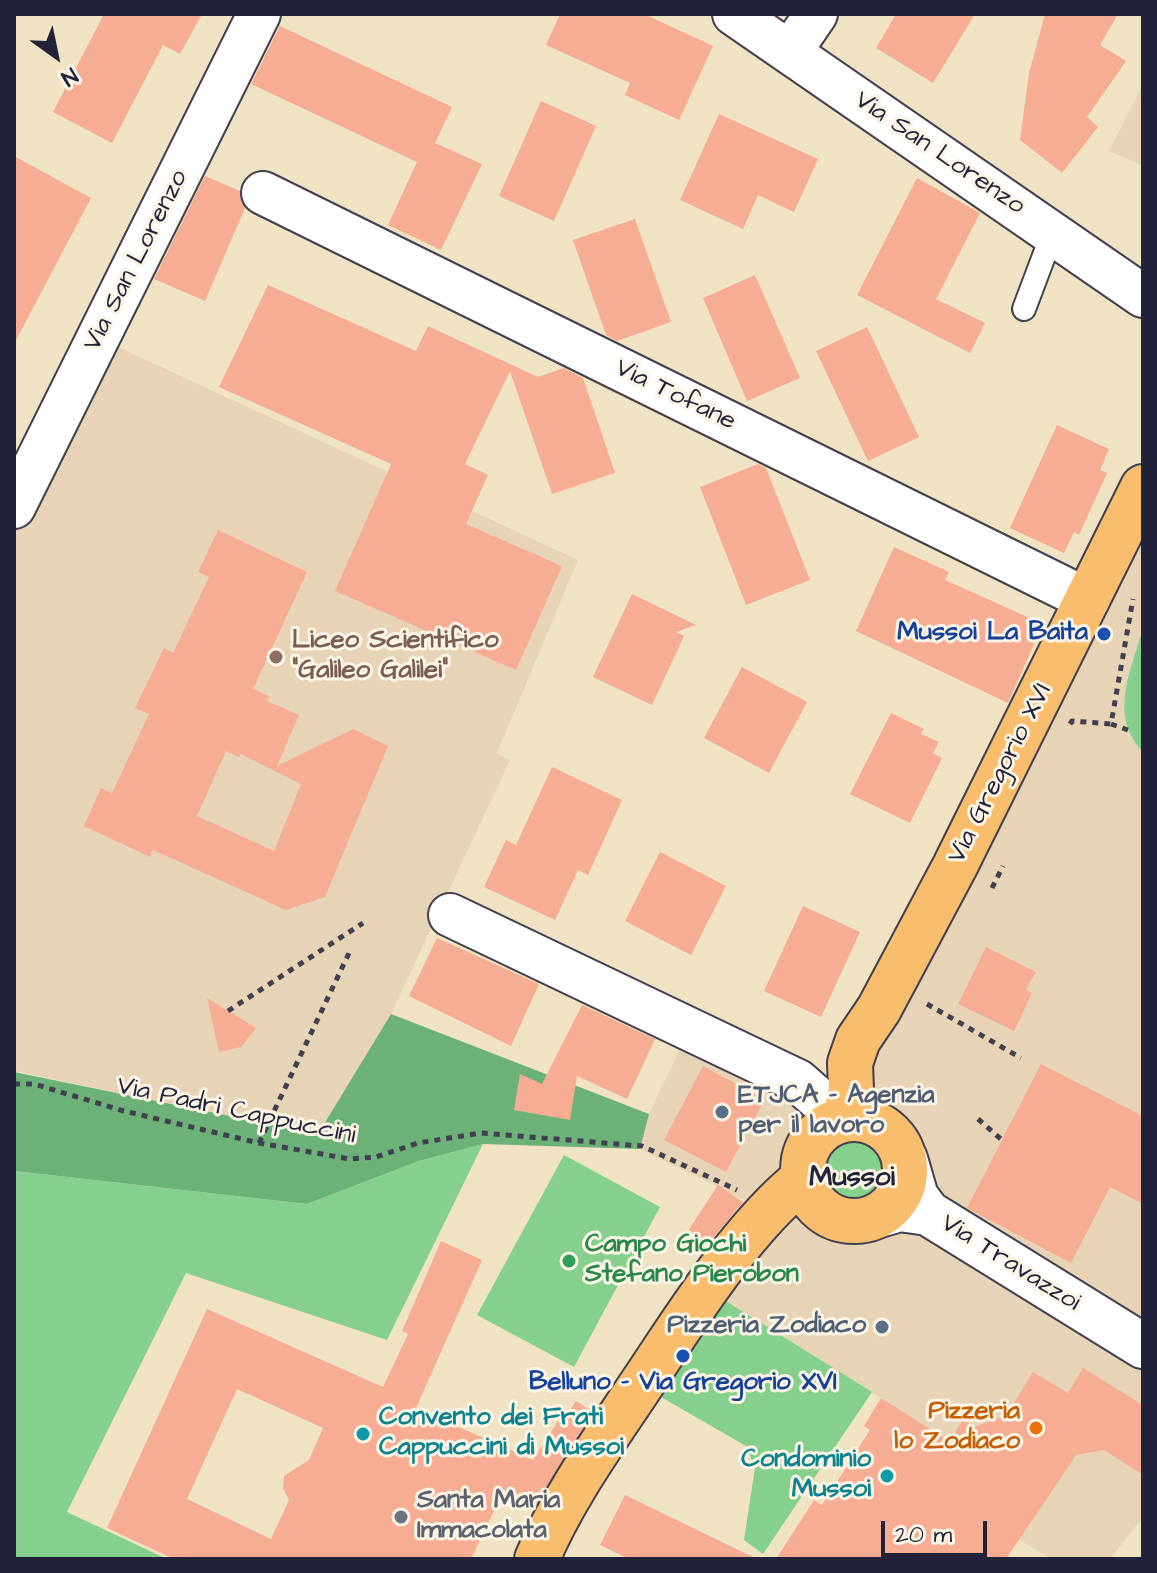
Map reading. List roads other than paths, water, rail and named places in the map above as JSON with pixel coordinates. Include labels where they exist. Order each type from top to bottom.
[{"type":"main road","name":"Via Gregorio XVI","points":[[835,1124],[851,1090],[850,1063],[989,800],[1143,487]]},
{"type":"main road","name":"Via Gregorio XVI","points":[[876,1011],[873,1058],[879,1105],[897,1145]]},
{"type":"main road","points":[[868,1120],[897,1145],[906,1176],[901,1192],[879,1215],[846,1221],[818,1207],[803,1179],[807,1147],[835,1124],[868,1120]]},
{"type":"main road","points":[[537,1559],[566,1501],[681,1327],[758,1224],[803,1179]]},
{"type":"main road","points":[[758,1224],[761,1229],[794,1217],[831,1216]]},
{"type":"street","name":"Via San Lorenzo","points":[[14,507],[259,14]]},
{"type":"street","name":"Via San Lorenzo","points":[[734,14],[1143,296]]},
{"type":"street","points":[[790,52],[816,14]]},
{"type":"street","name":"Via Tofane","points":[[263,193],[1088,600]]},
{"type":"street","points":[[450,915],[805,1086],[835,1124]]},
{"type":"street","name":"Via Gregorio XVI","points":[[805,1086],[827,1077],[876,1011]]},
{"type":"street","name":"Via Travazzoi","points":[[897,1145],[916,1197],[928,1213],[1143,1346]]},
{"type":"street","name":"Via Travazzoi","points":[[879,1215],[900,1209],[928,1213]]},
{"type":"lane","points":[[1024,309],[1053,232]]},
{"type":"place","name":"Mussoi La Baita","points":[[1104,634]]},
{"type":"place","name":"Liceo Scientifico \"Galileo Galilei\"","points":[[276,657]]},
{"type":"place","name":"ETJCA - Agenzia per il lavoro","points":[[722,1112]]},
{"type":"place","name":"Campo Giochi Stefano Pierobon","points":[[569,1261]]},
{"type":"place","name":"Pizzeria Zodiaco","points":[[882,1327]]},
{"type":"place","name":"Belluno - Via Gregorio XVI","points":[[683,1356]]},
{"type":"place","name":"Pizzeria lo Zodiaco","points":[[1036,1428]]},
{"type":"place","name":"Convento dei Frati Cappuccini di Mussoi","points":[[363,1434]]},
{"type":"place","name":"Condominio Mussoi","points":[[887,1476]]},
{"type":"place","name":"Santa Maria Immacolata","points":[[401,1517]]},
{"type":"district","name":"Mussoi","points":[[852,1179]]}]
